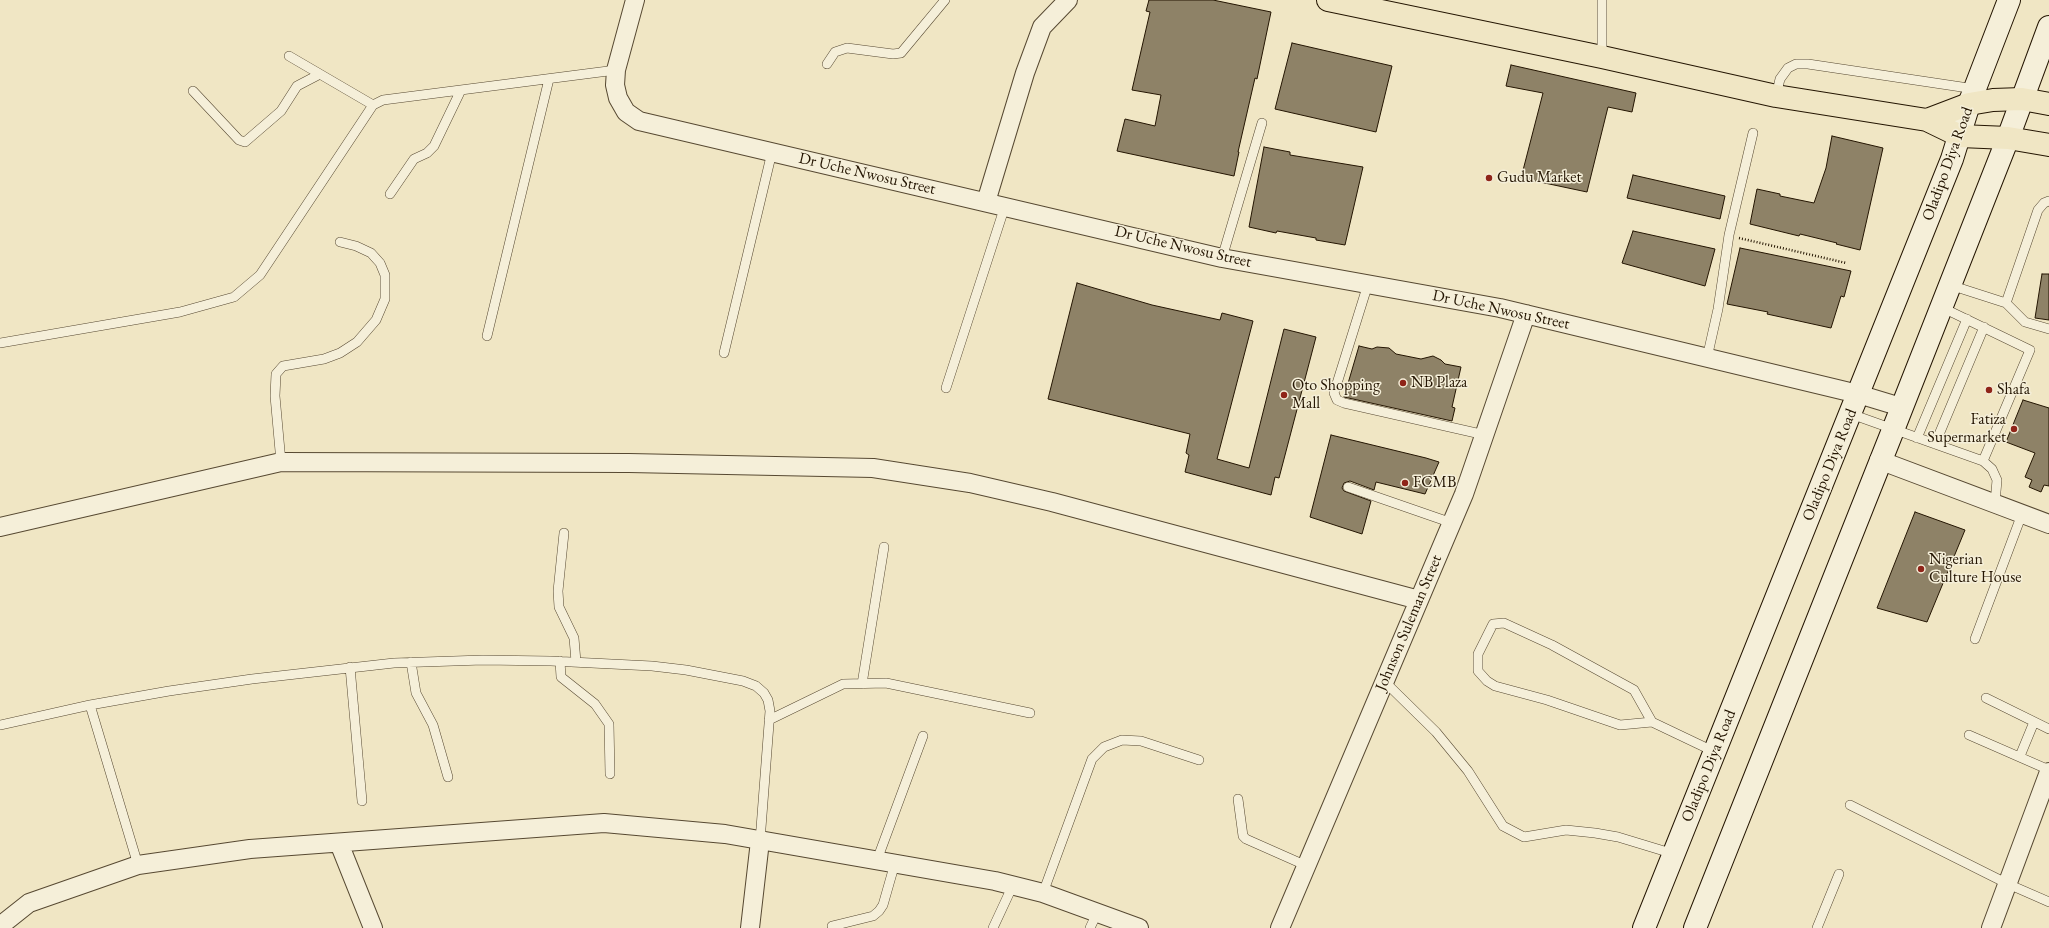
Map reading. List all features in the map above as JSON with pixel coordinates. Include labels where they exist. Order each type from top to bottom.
[{"type":"main road","points":[[1328,0],[1388,7],[1776,96],[1927,120],[1960,136],[2008,138],[2049,145]]},
{"type":"main road","name":"Oladipo Diya Road","points":[[1644,928],[1855,404],[1960,136],[1972,96],[2009,0]]},
{"type":"main road","points":[[1695,928],[1879,460],[1893,430],[2008,138],[2049,27]]},
{"type":"main road","points":[[1927,120],[1972,96],[1993,100],[2022,99],[2049,104]]},
{"type":"street","name":"Dr Uche Nwosu Street","points":[[635,0],[616,70],[615,85],[618,98],[626,112],[639,122],[1005,206],[1222,258],[1526,314],[1707,358],[1855,404],[1901,407]]},
{"type":"street","points":[[986,202],[1025,73],[1042,27],[1068,0]]},
{"type":"street","name":"Johnson Suleman Street","points":[[1280,928],[1452,523],[1485,435],[1526,314]]},
{"type":"street","points":[[1879,460],[2049,524]]},
{"type":"street","points":[[0,527],[282,462],[621,463],[873,468],[970,483],[1052,502],[1419,600]]},
{"type":"street","points":[[1991,928],[2045,794],[2049,771]]},
{"type":"street","points":[[0,926],[29,902],[138,865],[250,849],[604,823],[725,834],[995,880],[1042,893],[1094,920],[1139,928]]},
{"type":"street","points":[[750,928],[760,841]]},
{"type":"street","points":[[339,843],[374,928]]},
{"type":"lane","points":[[827,64],[835,52],[847,48],[893,54],[900,53],[945,0]]},
{"type":"lane","points":[[1602,0],[1602,56]]},
{"type":"lane","points":[[289,56],[373,105]]},
{"type":"lane","points":[[1776,96],[1780,79],[1788,68],[1796,64],[1808,64],[1972,96]]},
{"type":"lane","points":[[0,343],[180,312],[234,297],[260,275],[373,105],[383,100],[616,70]]},
{"type":"lane","points":[[193,90],[239,140],[245,142],[281,111],[297,86],[320,74]]},
{"type":"lane","points":[[487,336],[549,79]]},
{"type":"lane","points":[[390,194],[414,159],[427,153],[434,146],[461,90]]},
{"type":"lane","points":[[1222,258],[1262,123]]},
{"type":"lane","points":[[1707,358],[1718,309],[1729,235],[1754,133]]},
{"type":"lane","points":[[724,353],[772,152]]},
{"type":"lane","points":[[2006,303],[2038,210],[2044,203],[2049,201]]},
{"type":"lane","points":[[946,388],[1005,206]]},
{"type":"lane","points":[[282,462],[275,396],[276,374],[283,366],[324,359],[340,353],[357,342],[376,320],[385,299],[385,275],[380,263],[371,253],[356,246],[340,242]]},
{"type":"lane","points":[[1368,284],[1334,392],[1337,400],[1344,403],[1485,435]]},
{"type":"lane","points":[[1950,285],[2006,303],[2025,322],[2049,329]]},
{"type":"lane","points":[[1941,307],[2030,350],[1983,461]]},
{"type":"lane","points":[[1917,438],[1967,319]]},
{"type":"lane","points":[[1935,444],[1984,327]]},
{"type":"lane","points":[[1855,404],[1893,430],[1983,461],[1992,469],[1997,480],[1994,503]]},
{"type":"lane","points":[[1348,487],[1452,523]]},
{"type":"lane","points":[[1975,639],[2022,514]]},
{"type":"lane","points":[[564,533],[558,591],[559,607],[574,638],[576,662]]},
{"type":"lane","points":[[862,684],[884,547]]},
{"type":"lane","points":[[1652,722],[1634,690],[1552,645],[1504,623],[1493,624],[1478,654],[1478,671],[1487,681],[1495,686],[1547,700],[1620,725],[1652,722],[1715,752]]},
{"type":"lane","points":[[0,725],[90,705],[252,679],[350,667],[411,662],[483,660],[560,661],[652,666],[743,680],[756,686],[764,693],[768,700],[769,720],[760,841]]},
{"type":"lane","points":[[560,661],[561,677],[594,704],[609,724],[610,774]]},
{"type":"lane","points":[[411,662],[416,693],[433,725],[448,777]]},
{"type":"lane","points":[[350,667],[362,801]]},
{"type":"lane","points":[[1385,682],[1436,732],[1468,771],[1503,826],[1524,837],[1566,830],[1595,832],[1618,837],[1674,854]]},
{"type":"lane","points":[[769,720],[843,684],[886,683],[1030,713]]},
{"type":"lane","points":[[1986,698],[2049,729]]},
{"type":"lane","points":[[90,705],[138,865]]},
{"type":"lane","points":[[2020,756],[2034,722]]},
{"type":"lane","points":[[1969,735],[2020,756],[2049,771]]},
{"type":"lane","points":[[877,860],[923,736]]},
{"type":"lane","points":[[1042,893],[1092,759],[1104,747],[1122,740],[1141,741],[1199,760]]},
{"type":"lane","points":[[1238,799],[1243,836],[1246,839],[1307,866]]},
{"type":"lane","points":[[1850,805],[2008,884],[2049,902]]},
{"type":"lane","points":[[832,926],[873,916],[879,911],[883,906],[895,864]]},
{"type":"lane","points":[[1817,928],[1839,874]]},
{"type":"lane","points":[[993,928],[1013,885]]},
{"type":"path","points":[[1729,235],[1846,263]]},
{"type":"building","points":[[1149,0],[1213,0],[1271,12],[1257,79],[1255,78],[1238,152],[1234,176],[1117,151],[1125,119],[1155,126],[1161,95],[1132,90],[1150,12],[1146,11]]},
{"type":"building","points":[[1292,43],[1392,66],[1376,132],[1275,109]]},
{"type":"building","points":[[1511,65],[1636,93],[1632,112],[1608,107],[1587,192],[1521,178],[1543,93],[1506,86]]},
{"type":"building","points":[[1832,136],[1883,148],[1860,250],[1800,234],[1799,236],[1750,224],[1757,189],[1780,194],[1780,196],[1814,203],[1826,168]]},
{"type":"building","points":[[1264,147],[1290,152],[1290,155],[1363,167],[1345,245],[1316,240],[1316,238],[1277,231],[1276,233],[1249,227]]},
{"type":"building","points":[[1633,175],[1725,196],[1720,219],[1627,198]]},
{"type":"building","points":[[1633,231],[1715,249],[1705,286],[1622,263]]},
{"type":"building","points":[[1740,248],[1851,271],[1844,297],[1841,296],[1831,328],[1767,314],[1768,312],[1727,304]]},
{"type":"building","points":[[2042,274],[2049,274],[2049,320],[2035,318]]},
{"type":"building","points":[[1077,283],[1152,305],[1220,320],[1222,313],[1253,321],[1217,459],[1249,468],[1284,329],[1316,337],[1279,478],[1275,477],[1271,495],[1185,472],[1189,455],[1186,453],[1190,434],[1048,399]]},
{"type":"building","name":"NB Plaza","points":[[1359,346],[1372,349],[1377,347],[1389,348],[1396,354],[1421,359],[1433,356],[1445,364],[1461,367],[1452,407],[1455,408],[1452,421],[1344,397]]},
{"type":"building","points":[[2023,400],[2049,408],[2049,486],[2044,485],[2041,492],[2029,487],[2032,480],[2025,477],[2035,453],[2006,442]]},
{"type":"building","name":"FCMB","points":[[1331,435],[1439,462],[1425,494],[1376,482],[1374,490],[1350,481],[1344,483],[1342,488],[1344,491],[1371,501],[1362,534],[1310,517]]},
{"type":"building","name":"Nigerian Culture House","points":[[1915,512],[1965,530],[1927,622],[1877,608]]},
{"type":"place","name":"Gudu Market","points":[[1489,178]]},
{"type":"place","name":"NB Plaza","points":[[1403,383]]},
{"type":"place","name":"Shafa","points":[[1989,390]]},
{"type":"place","name":"Oto Shopping Mall","points":[[1284,395]]},
{"type":"place","name":"Fatiza Supermarket","points":[[2014,429]]},
{"type":"place","name":"FCMB","points":[[1405,483]]},
{"type":"place","name":"Nigerian Culture House","points":[[1921,569]]}]
